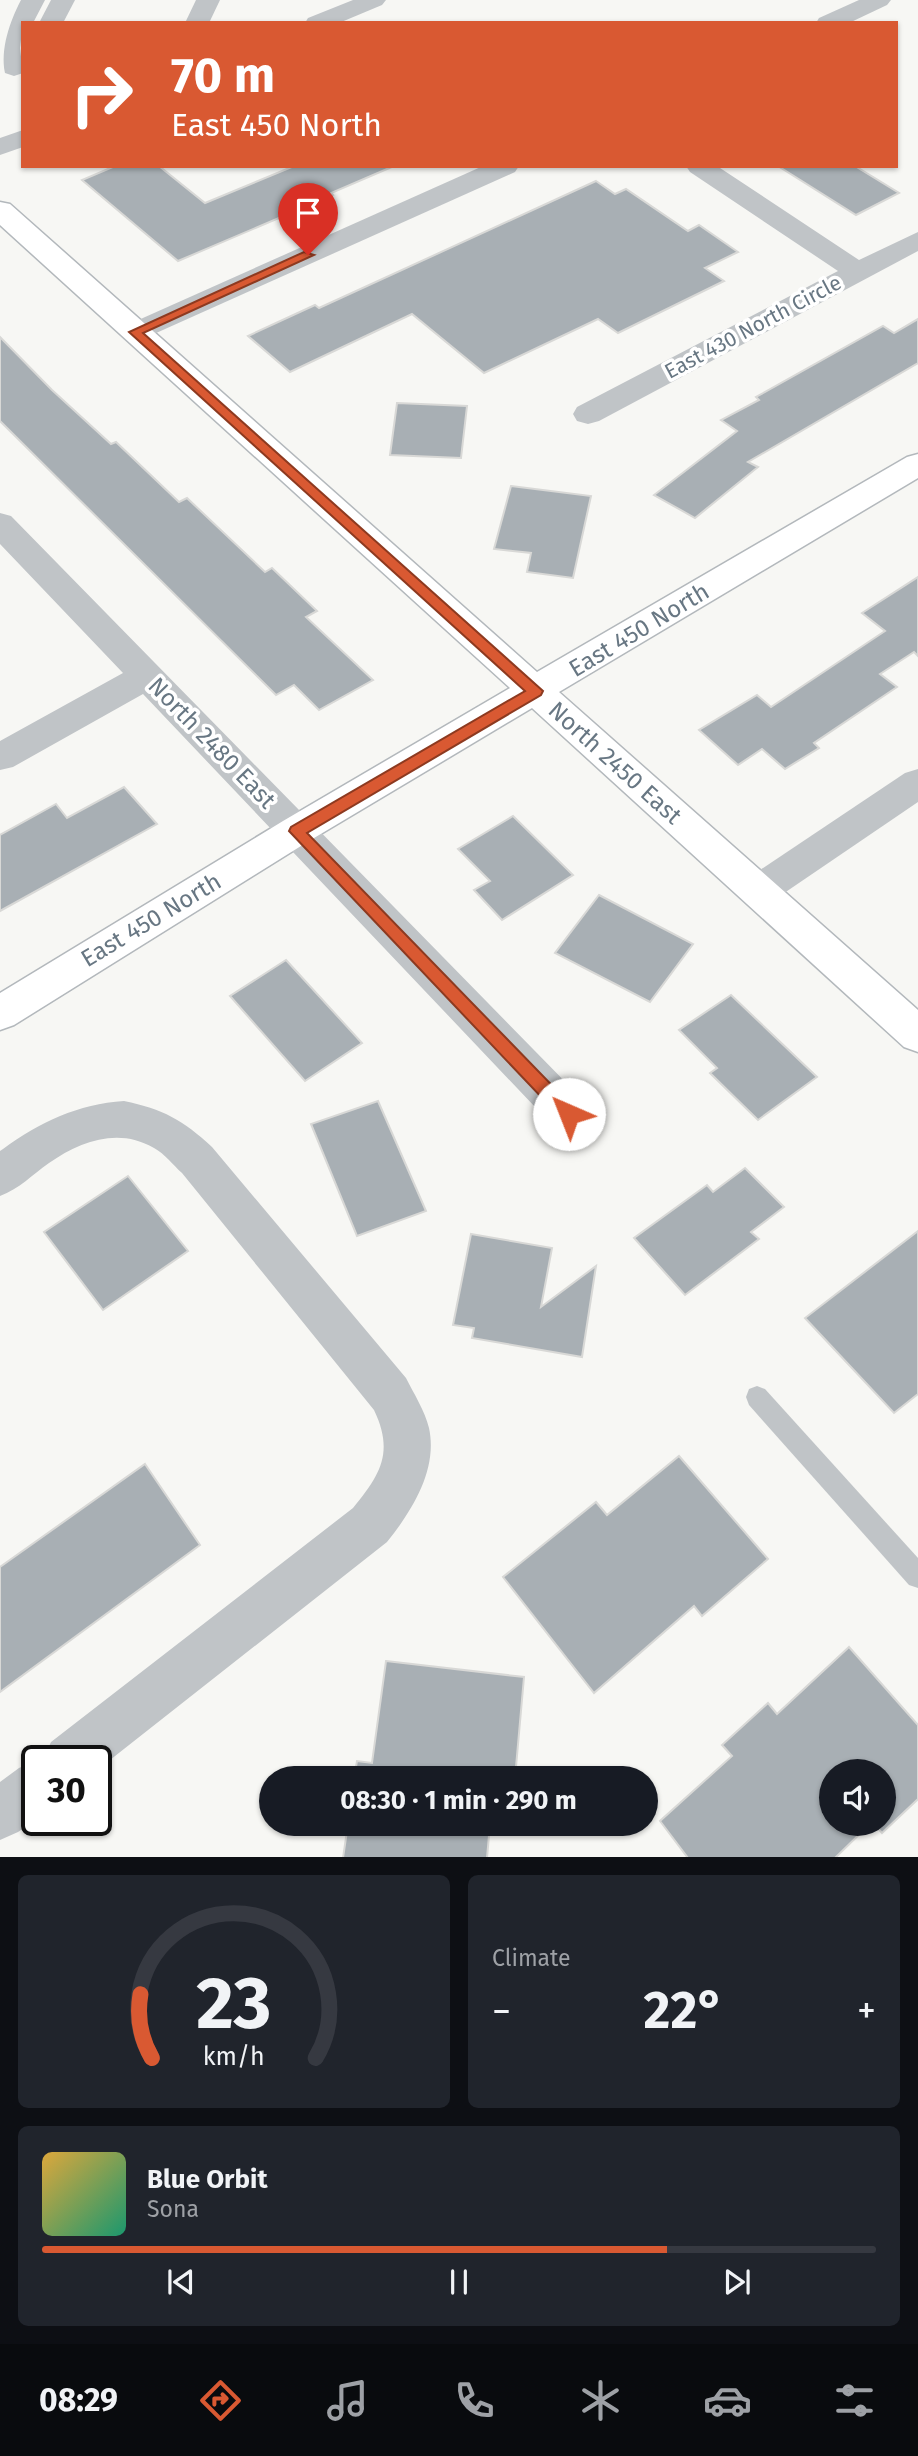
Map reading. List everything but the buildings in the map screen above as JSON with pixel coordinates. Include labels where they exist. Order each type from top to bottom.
[{"type":"street","points":[[22,21],[33,0]]},
{"type":"street","points":[[52,21],[63,0]]},
{"type":"street","points":[[198,21],[208,0]]},
{"type":"street","points":[[322,21],[374,0]]},
{"type":"street","points":[[832,21],[879,0]]},
{"type":"street","points":[[15,66],[8,48],[21,23]]},
{"type":"street","points":[[0,147],[21,139]]},
{"type":"street","points":[[135,332],[502,168]]},
{"type":"street","points":[[702,168],[858,272]]},
{"type":"street","name":"North 2450 East","points":[[0,210],[918,1035]]},
{"type":"street","name":"East 430 North Circle","points":[[588,414],[918,240]]},
{"type":"street","name":"East 450 North","points":[[0,1013],[296,831],[918,464]]},
{"type":"street","name":"North 2480 East","points":[[0,524],[569,1114]]},
{"type":"street","points":[[0,757],[147,676]]},
{"type":"street","points":[[758,891],[918,783]]},
{"type":"street","points":[[0,1177],[21,1158],[64,1130],[101,1119],[139,1122],[168,1135],[197,1160],[390,1394],[406,1429],[407,1464],[396,1493],[370,1525],[88,1745]]},
{"type":"street","points":[[0,1814],[21,1798]]},
{"type":"lane","points":[[757,1397],[918,1576]]},
{"type":"route","points":[[308,255],[135,332],[536,691],[296,831],[569,1114]]}]
